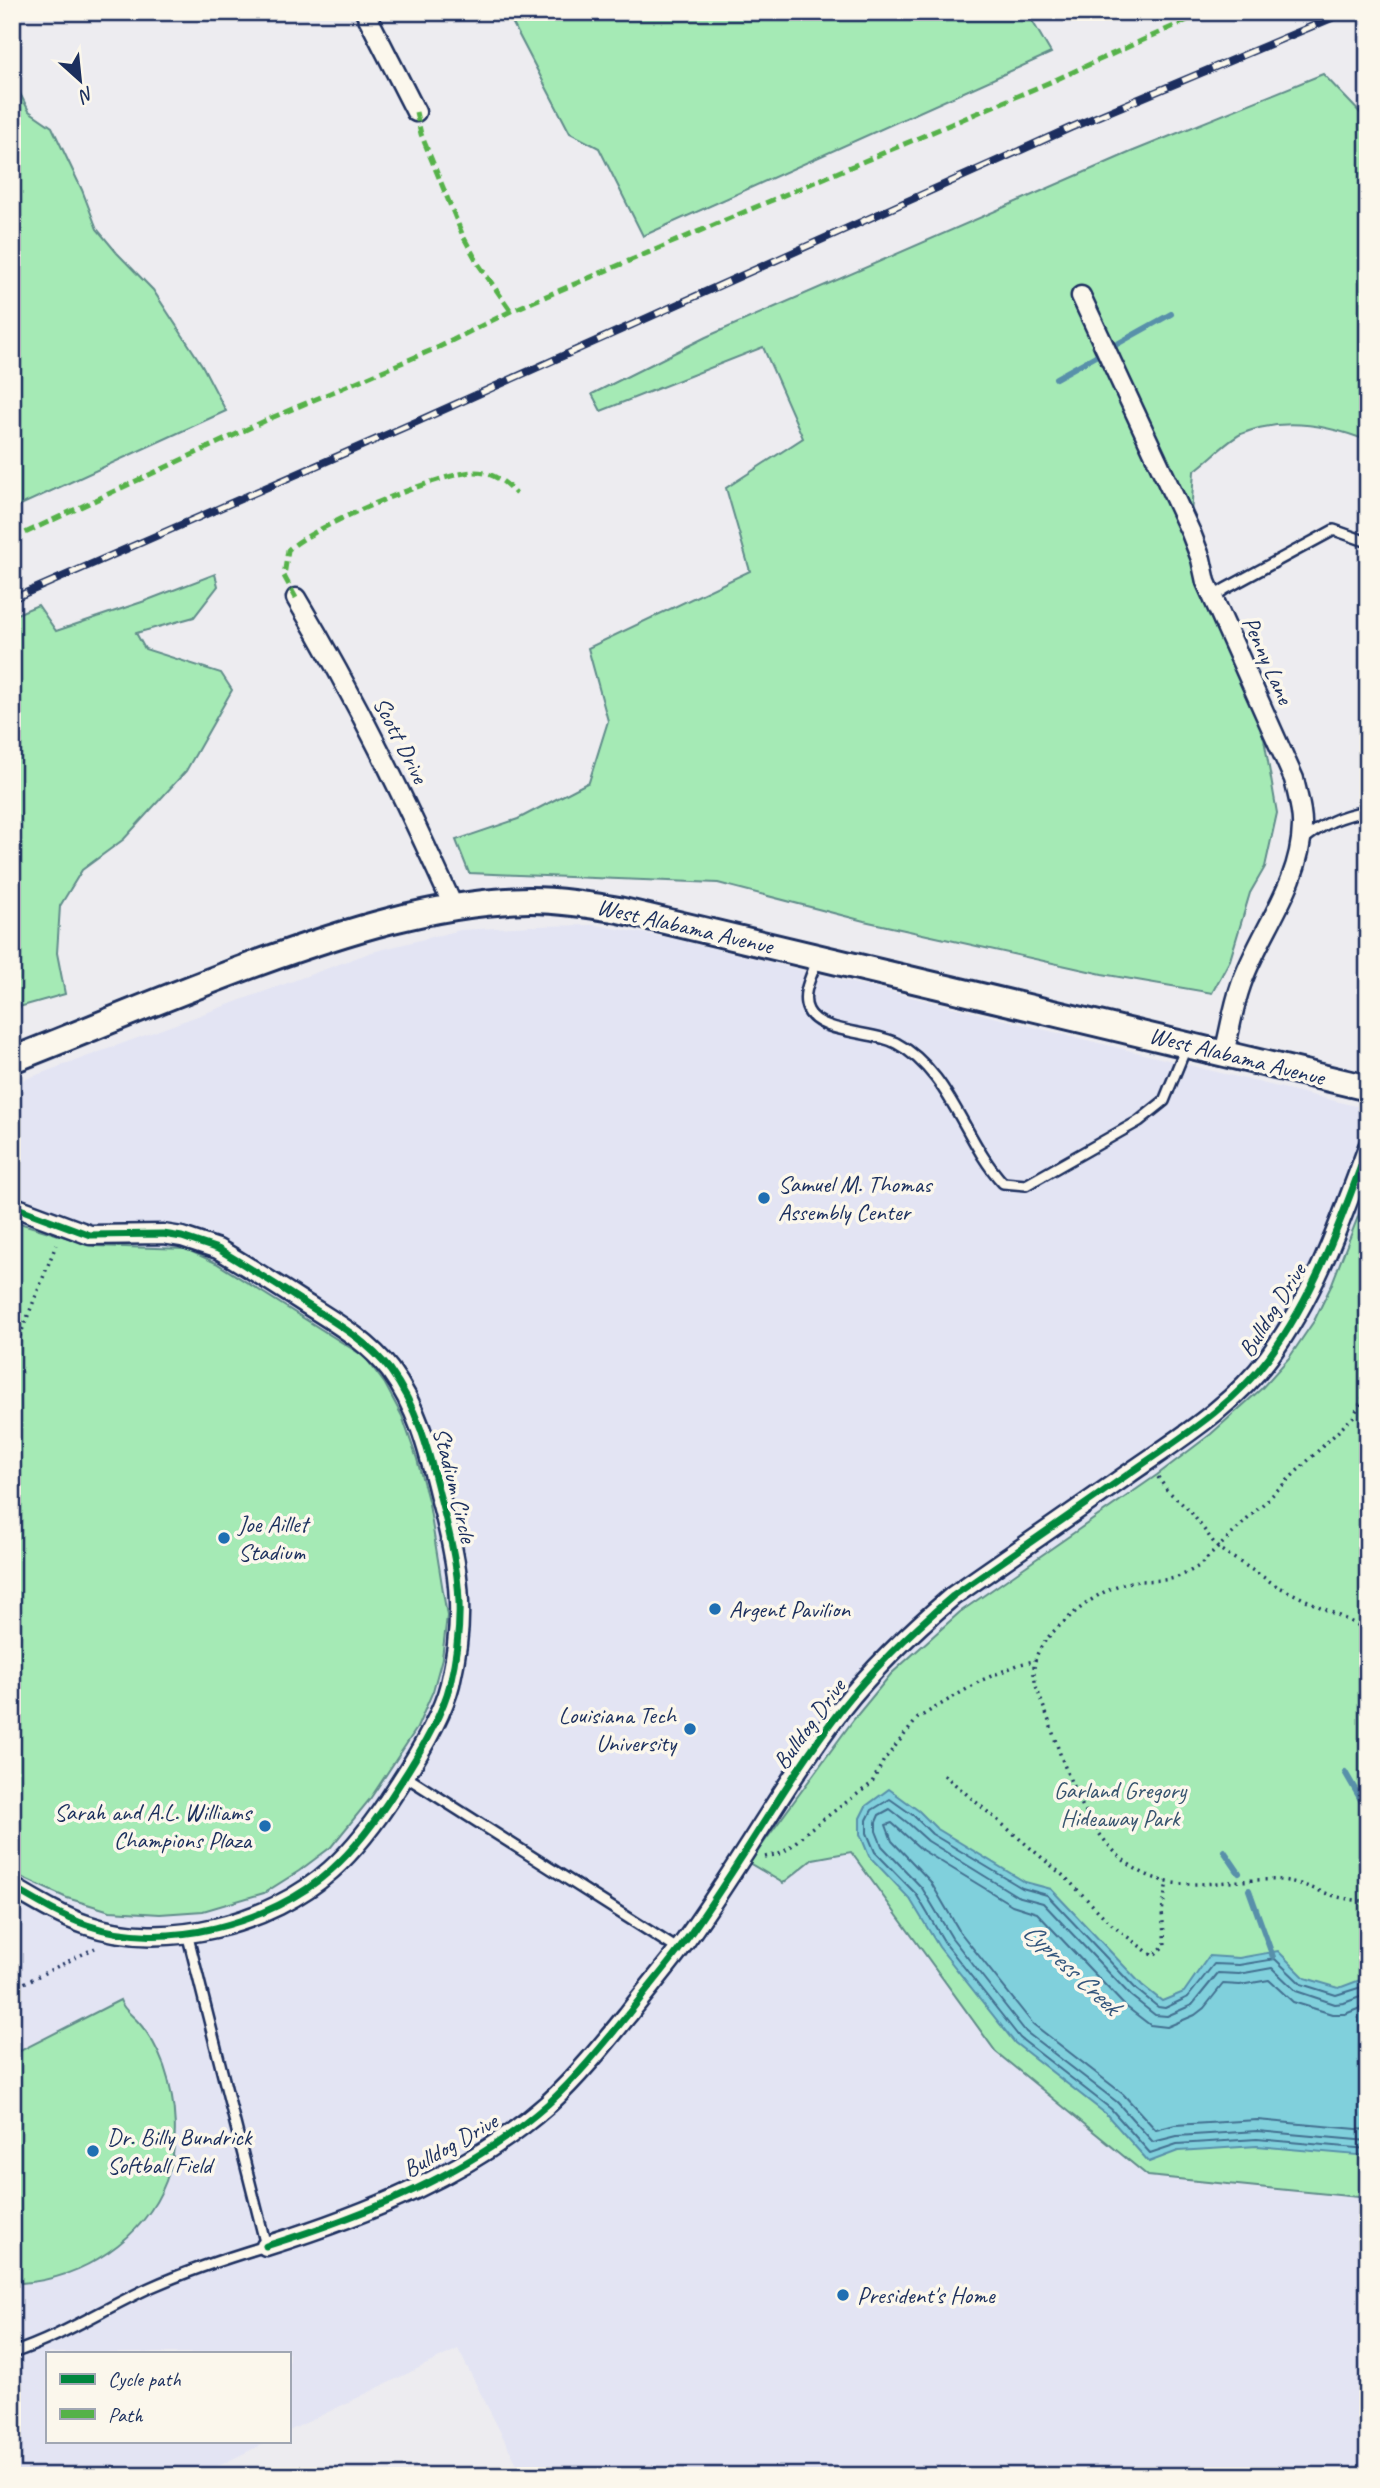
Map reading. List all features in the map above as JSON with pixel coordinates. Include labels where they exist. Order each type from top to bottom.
[{"type":"main road","name":"West Alabama Avenue","points":[[12,1060],[286,953],[364,928],[454,908],[530,900],[569,902],[619,910],[1368,1088]]},
{"type":"street","points":[[365,12],[416,112]]},
{"type":"street","name":"Penny Lane","points":[[1081,296],[1191,533],[1206,582],[1294,779],[1303,825],[1287,888],[1241,985],[1224,1053]]},
{"type":"street","name":"Scott Drive","points":[[296,598],[336,665],[391,771],[454,908]]},
{"type":"street","name":"Bulldog Drive","points":[[266,2246],[332,2224],[414,2190],[453,2169],[546,2105],[589,2063],[679,1950],[765,1817],[841,1710],[898,1646],[953,1596],[1182,1437],[1249,1382],[1284,1336],[1320,1270],[1368,1147]]},
{"type":"street","name":"Stadium Circle","points":[[12,1206],[90,1235],[163,1234],[182,1237],[218,1249],[356,1336],[390,1370],[418,1416],[449,1532],[459,1601],[449,1688],[439,1713],[405,1776],[373,1826],[353,1849],[328,1872],[296,1895],[229,1925],[158,1936],[120,1933],[87,1925],[52,1910],[12,1887]]},
{"type":"lane","points":[[1216,605],[1218,594],[1225,589],[1334,530],[1368,542]]},
{"type":"lane","points":[[1300,843],[1319,827],[1348,814],[1368,811]]},
{"type":"lane","points":[[818,957],[805,996],[808,1011],[822,1023],[895,1042],[922,1062],[946,1094],[990,1169],[1003,1183],[1027,1185],[1139,1121],[1164,1101],[1187,1044]]},
{"type":"lane","points":[[405,1776],[679,1950]]},
{"type":"lane","points":[[12,2353],[40,2344],[183,2273],[266,2246],[187,1933]]},
{"type":"path","points":[[12,1240],[19,1232]]},
{"type":"path","points":[[12,1356],[56,1245]]},
{"type":"path","points":[[1368,1325],[1368,1368]]},
{"type":"path","points":[[1368,1377],[1365,1395],[1353,1417],[1199,1566],[1170,1579],[1124,1584],[1103,1592],[1052,1634],[1037,1652],[1034,1661],[1035,1684],[1065,1769],[1089,1819],[1124,1861],[1145,1875],[1167,1881],[1185,1884],[1277,1880],[1298,1882],[1332,1896],[1368,1902]]},
{"type":"path","points":[[1157,1475],[1167,1490],[1190,1511],[1218,1548],[1277,1586],[1368,1630]]},
{"type":"path","points":[[757,1853],[763,1857],[779,1854],[871,1784],[884,1760],[918,1718],[982,1679],[1034,1661]]},
{"type":"path","points":[[944,1775],[1066,1878],[1114,1926],[1153,1956],[1165,1945],[1162,1912],[1167,1881]]},
{"type":"path","points":[[12,1989],[96,1947]]},
{"type":"shaded area","name":"Louisiana Tech University","points":[[596,925],[675,939],[1368,1109],[1368,2476],[523,2476],[458,2349],[290,2431],[290,2352],[46,2352],[46,2442],[267,2442],[198,2476],[12,2476],[12,1084],[372,952],[460,930]]},
{"type":"green space","points":[[510,12],[1027,12],[1051,53],[643,236],[599,148],[570,133],[509,16]]},
{"type":"green space","points":[[1323,74],[1368,121],[1368,441],[1321,427],[1273,426],[1241,434],[1194,471],[1190,530],[1260,716],[1277,813],[1265,867],[1250,893],[1230,960],[1212,993],[1102,974],[864,921],[718,883],[469,873],[456,840],[518,819],[589,782],[608,721],[588,648],[750,571],[726,488],[803,438],[763,347],[601,411],[592,394],[706,337],[1131,152]]},
{"type":"green space","points":[[12,78],[29,111],[52,127],[97,229],[153,290],[202,365],[226,411],[12,509]]},
{"type":"green space","points":[[215,574],[218,586],[194,617],[136,633],[145,649],[221,673],[232,690],[186,771],[124,839],[82,870],[60,906],[57,953],[65,994],[12,1009],[12,616],[38,605],[56,631]]},
{"type":"green space","name":"Garland Gregory Hideaway Park","points":[[1368,1191],[1368,2198],[1148,2176],[996,2052],[851,1852],[813,1859],[783,1883],[749,1863],[854,1719],[891,1674],[960,1612],[1157,1475],[1211,1434],[1261,1389],[1289,1358],[1314,1321],[1331,1286]]},
{"type":"green space","name":"Joe Aillet Stadium","points":[[16,1222],[95,1246],[186,1249],[216,1263],[365,1357],[385,1384],[402,1416],[429,1504],[447,1616],[442,1658],[433,1691],[417,1728],[370,1799],[331,1847],[264,1893],[203,1911],[160,1914],[110,1911],[67,1898],[12,1873],[12,1225]]},
{"type":"green space","name":"Dr. Billy Bundrick Softball Field","points":[[120,2000],[151,2038],[168,2080],[174,2108],[175,2138],[166,2181],[143,2221],[127,2238],[108,2252],[66,2274],[21,2283],[12,2265],[12,2055]]},
{"type":"water","name":"Cypress Creek","points":[[889,1789],[919,1811],[936,1828],[1025,1882],[1051,1889],[1142,1985],[1162,2001],[1184,1992],[1209,1956],[1239,1958],[1278,1951],[1305,1978],[1339,1988],[1368,1977],[1368,2156],[1257,2146],[1178,2151],[1149,2162],[1106,2114],[1015,2043],[939,1947],[910,1899],[869,1856],[860,1834],[860,1818],[866,1806]]},
{"type":"waterway","points":[[1056,378],[1171,314]]},
{"type":"waterway","points":[[1345,1772],[1368,1812]]},
{"type":"waterway","points":[[1224,1851],[1239,1873]]},
{"type":"waterway","points":[[1249,1890],[1273,1957]]},
{"type":"railway","points":[[12,599],[416,422],[1070,128],[1346,12]]},
{"type":"marked path","points":[[12,539],[271,418],[439,347],[511,311],[1055,80],[1205,12]]},
{"type":"marked path","points":[[416,112],[421,134],[463,236],[479,265],[511,311]]},
{"type":"marked path","points":[[296,598],[284,576],[288,550],[350,515],[408,490],[458,474],[487,474],[498,478],[516,494]]},
{"type":"cycle path","points":[[266,2246],[341,2221],[450,2172],[517,2129],[548,2104],[600,2048],[678,1951],[819,1738],[880,1664],[953,1596],[1184,1435],[1221,1407],[1254,1375],[1286,1333],[1314,1282],[1368,1147]]},
{"type":"cycle path","points":[[12,1206],[90,1235],[163,1234],[182,1237],[218,1249],[338,1324],[381,1359],[407,1398],[426,1444],[452,1546],[459,1612],[450,1684],[428,1737],[367,1831],[341,1861],[306,1889],[279,1905],[216,1928],[183,1934],[150,1935],[117,1933],[87,1925],[58,1913],[12,1887]]},
{"type":"place","name":"Samuel M. Thomas Assembly Center","points":[[764,1198]]},
{"type":"place","name":"Joe Aillet Stadium","points":[[224,1538]]},
{"type":"place","name":"Argent Pavilion","points":[[715,1609]]},
{"type":"place","name":"Louisiana Tech University","points":[[690,1729]]},
{"type":"place","name":"Sarah and A.L. Williams Champions Plaza","points":[[265,1826]]},
{"type":"place","name":"Dr. Billy Bundrick Softball Field","points":[[93,2151]]},
{"type":"place","name":"President's Home","points":[[843,2295]]}]
